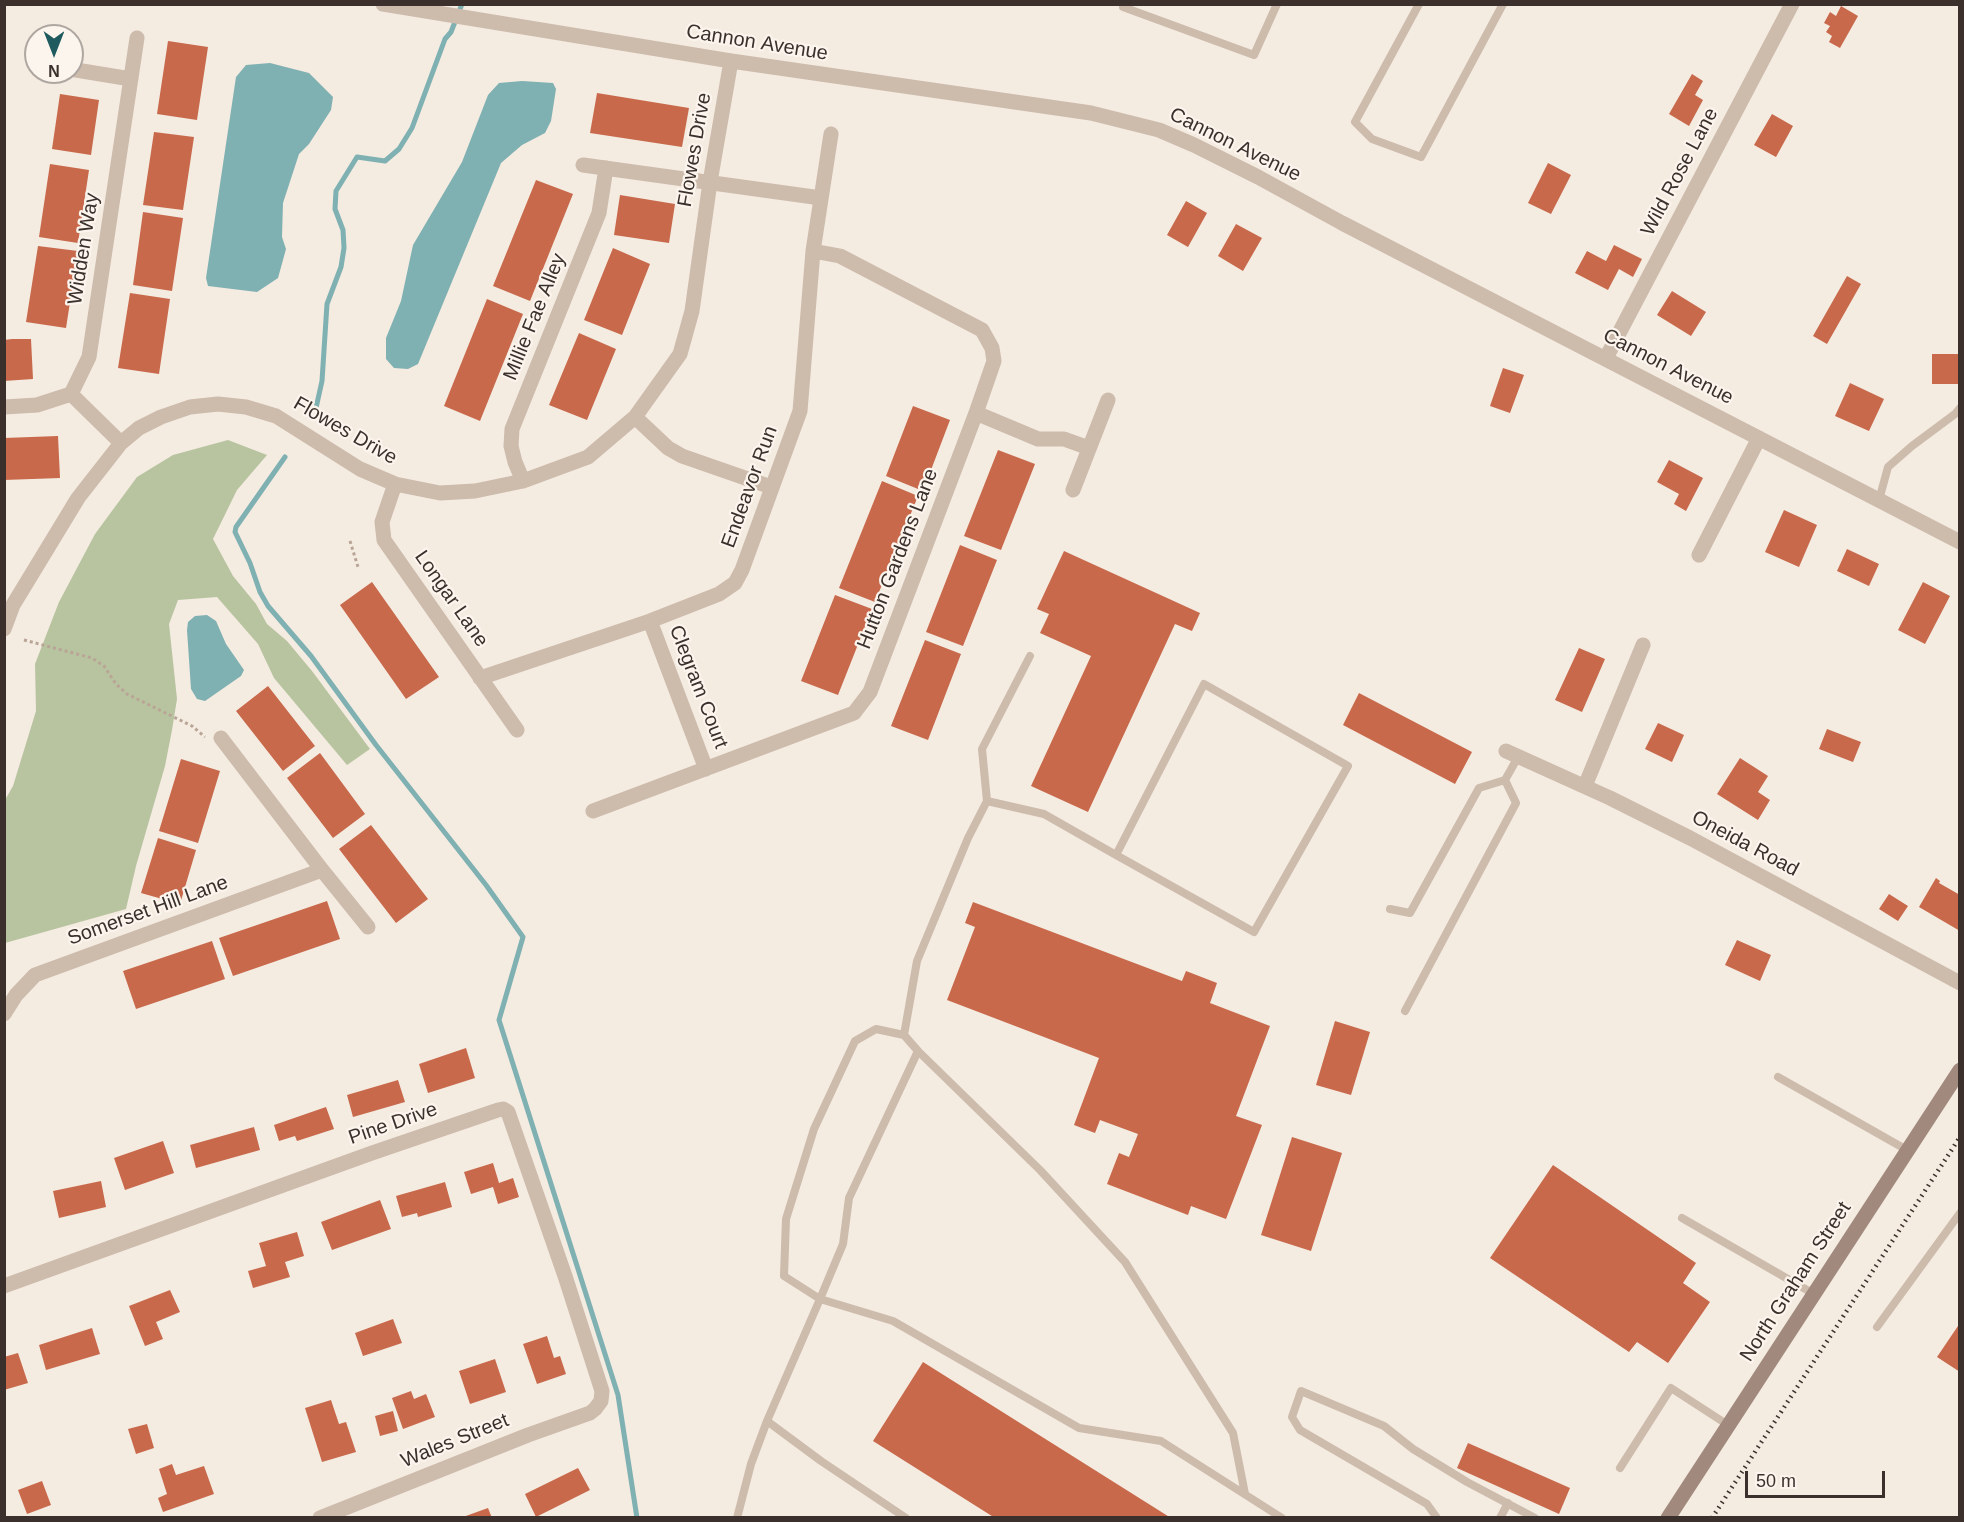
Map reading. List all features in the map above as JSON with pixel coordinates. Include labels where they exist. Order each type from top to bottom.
[{"type":"main road","name":"North Graham Street","points":[[1668,1518],[1959,1070]]},
{"type":"street","name":"Cannon Avenue","points":[[383,4],[731,61],[1091,113],[1159,130],[1205,150],[1959,542]]},
{"type":"street","name":"Wild Rose Lane","points":[[1606,358],[1792,4]]},
{"type":"street","name":"Widden Way","points":[[72,394],[89,357],[137,38]]},
{"type":"street","name":"Flowes Drive","points":[[4,629],[9,603],[78,498],[122,444],[139,428],[190,407],[218,404],[246,406],[276,416],[360,469],[395,483],[440,493],[475,491],[523,481],[588,457],[635,417],[680,354],[692,311],[710,182],[731,61]]},
{"type":"street","points":[[84,71],[130,79]]},
{"type":"street","name":"Endeavor Run","points":[[480,678],[650,621],[718,594],[735,583],[742,570],[800,411],[813,251],[831,134]]},
{"type":"street","points":[[583,165],[820,198]]},
{"type":"street","name":"Millie Fae Alley","points":[[523,481],[511,446],[512,429],[599,213],[606,168]]},
{"type":"street","name":"Hutton Gardens Lane","points":[[593,811],[854,713],[862,705],[874,681],[994,361],[992,348],[982,330],[840,256],[813,251]]},
{"type":"street","points":[[4,407],[37,405],[72,394],[122,444]]},
{"type":"street","points":[[1073,490],[1108,400]]},
{"type":"street","points":[[976,413],[1038,439],[1064,439],[1089,448]]},
{"type":"street","points":[[635,417],[668,448],[682,456],[771,487]]},
{"type":"street","points":[[1699,555],[1759,438]]},
{"type":"street","name":"Longar Lane","points":[[395,483],[382,522],[384,540],[517,729]]},
{"type":"street","name":"Clegram Court","points":[[650,621],[706,769]]},
{"type":"street","points":[[1585,786],[1643,645]]},
{"type":"street","points":[[213,738],[368,927]]},
{"type":"street","name":"Oneida Road","points":[[1512,754],[1585,786],[1690,838],[1959,983]]},
{"type":"street","name":"Somerset Hill Lane","points":[[4,1014],[16,995],[35,975],[322,870]]},
{"type":"street","name":"Pine Drive","points":[[4,1286],[372,1153],[503,1109],[508,1112],[562,1265],[602,1391],[601,1401]]},
{"type":"street","name":"Wales Street","points":[[320,1518],[528,1435],[590,1413],[601,1401]]},
{"type":"lane","points":[[1124,4],[1123,7],[1254,55],[1277,4]]},
{"type":"lane","points":[[1419,4],[1355,122],[1372,139],[1421,157],[1503,4]]},
{"type":"lane","points":[[1879,500],[1888,466],[1955,414],[1959,408]]},
{"type":"lane","points":[[904,1035],[917,961],[968,838],[987,801],[982,749],[1030,656]]},
{"type":"lane","points":[[987,801],[1044,814],[1116,855],[1254,932],[1348,766],[1204,684],[1116,855]]},
{"type":"lane","points":[[1405,1011],[1516,803],[1505,780],[1512,754]]},
{"type":"lane","points":[[1390,909],[1410,913],[1479,788],[1505,780]]},
{"type":"lane","points":[[1245,1494],[1233,1433],[1125,1262],[1040,1170],[904,1035],[876,1029],[855,1041],[814,1129],[786,1219],[784,1276],[820,1299],[893,1321],[1079,1428],[1161,1441],[1282,1518]]},
{"type":"lane","points":[[737,1518],[751,1464],[766,1421],[843,1244],[849,1198],[918,1051]]},
{"type":"lane","points":[[1778,1077],[1907,1150]]},
{"type":"lane","points":[[1877,1327],[1959,1214]]},
{"type":"lane","points":[[1682,1218],[1814,1294]]},
{"type":"lane","points":[[1620,1468],[1671,1388],[1728,1425]]},
{"type":"lane","points":[[1437,1518],[1426,1504],[1300,1430],[1292,1417],[1301,1390],[1384,1426],[1422,1455],[1535,1518]]},
{"type":"lane","points":[[766,1421],[906,1518]]},
{"type":"lane","points":[[1500,1518],[1508,1503]]},
{"type":"path","points":[[350,541],[358,567]]},
{"type":"path","points":[[24,640],[92,658],[104,666],[116,684],[127,694],[213,738]]},
{"type":"green space","points":[[228,440],[267,455],[237,490],[213,539],[233,576],[256,604],[267,624],[287,641],[312,671],[370,749],[347,765],[274,678],[258,644],[217,597],[178,600],[169,624],[177,699],[172,730],[165,766],[126,909],[5,943],[5,800],[13,786],[36,711],[35,664],[59,602],[95,534],[137,477],[173,455]]},
{"type":"water","points":[[270,63],[309,73],[333,97],[331,110],[309,144],[299,154],[283,203],[282,237],[286,249],[278,278],[257,292],[208,286],[206,278],[236,77],[246,65]]},
{"type":"water","points":[[522,81],[553,83],[556,89],[551,121],[545,133],[522,145],[501,163],[418,364],[408,369],[394,368],[386,359],[386,338],[401,301],[413,245],[462,162],[488,95],[499,83]]},
{"type":"water","points":[[207,615],[216,621],[226,644],[244,670],[241,676],[205,701],[197,699],[191,689],[187,630],[188,622],[195,616]]},
{"type":"building","points":[[1841,6],[1858,16],[1840,48],[1829,42],[1832,36],[1826,32],[1830,26],[1824,23],[1830,12],[1836,16]]},
{"type":"building","points":[[168,41],[208,47],[197,120],[157,114]]},
{"type":"building","points":[[1692,74],[1703,81],[1695,95],[1703,100],[1689,126],[1669,114]]},
{"type":"building","points":[[597,93],[689,108],[682,147],[590,133]]},
{"type":"building","points":[[60,94],[99,100],[91,155],[52,149]]},
{"type":"building","points":[[1772,114],[1793,126],[1776,157],[1754,145]]},
{"type":"building","points":[[154,132],[194,137],[183,210],[143,205]]},
{"type":"building","points":[[1548,163],[1571,175],[1551,214],[1528,203]]},
{"type":"building","points":[[50,164],[89,170],[78,243],[39,237]]},
{"type":"building","points":[[536,180],[573,194],[530,301],[493,286]]},
{"type":"building","points":[[620,195],[675,204],[669,243],[614,235]]},
{"type":"building","points":[[1186,201],[1207,213],[1188,247],[1167,235]]},
{"type":"building","points":[[143,212],[183,218],[172,291],[133,285]]},
{"type":"building","points":[[1236,224],[1262,238],[1243,271],[1218,256]]},
{"type":"building","points":[[1614,245],[1642,259],[1633,277],[1619,269],[1608,290],[1575,273],[1587,251],[1606,261]]},
{"type":"building","points":[[38,246],[78,251],[66,328],[26,322]]},
{"type":"building","points":[[613,248],[650,264],[622,335],[584,320]]},
{"type":"building","points":[[1847,276],[1861,284],[1827,344],[1813,336]]},
{"type":"building","points":[[1672,291],[1706,312],[1691,336],[1657,315]]},
{"type":"building","points":[[130,293],[170,299],[159,374],[118,368]]},
{"type":"building","points":[[487,299],[523,314],[480,421],[444,406]]},
{"type":"building","points":[[579,333],[616,349],[587,420],[549,405]]},
{"type":"building","points":[[31,339],[33,379],[4,381],[4,340]]},
{"type":"building","points":[[1932,354],[1960,354],[1960,384],[1932,384]]},
{"type":"building","points":[[1503,368],[1524,375],[1510,413],[1490,406]]},
{"type":"building","points":[[1850,383],[1884,399],[1869,431],[1835,416]]},
{"type":"building","points":[[913,406],[950,420],[923,491],[886,476]]},
{"type":"building","points":[[58,436],[60,478],[4,480],[4,438]]},
{"type":"building","points":[[998,450],[1035,464],[1001,550],[964,536]]},
{"type":"building","points":[[1669,460],[1703,478],[1686,511],[1674,504],[1679,494],[1657,482]]},
{"type":"building","points":[[882,481],[918,496],[875,602],[839,588]]},
{"type":"building","points":[[1784,510],[1817,525],[1799,567],[1765,552]]},
{"type":"building","points":[[960,545],[997,560],[963,646],[926,632]]},
{"type":"building","points":[[1847,549],[1879,564],[1869,586],[1837,571]]},
{"type":"building","points":[[1064,551],[1200,613],[1192,631],[1175,624],[1088,812],[1031,786],[1091,656],[1040,633],[1049,614],[1037,609]]},
{"type":"building","points":[[372,582],[439,677],[406,699],[340,605]]},
{"type":"building","points":[[1923,582],[1950,596],[1925,644],[1898,630]]},
{"type":"building","points":[[835,595],[872,609],[838,695],[801,681]]},
{"type":"building","points":[[925,640],[961,654],[928,740],[891,726]]},
{"type":"building","points":[[1579,648],[1605,659],[1582,712],[1555,700]]},
{"type":"building","points":[[268,686],[315,746],[283,771],[236,711]]},
{"type":"building","points":[[1359,693],[1472,752],[1455,784],[1343,725]]},
{"type":"building","points":[[1658,723],[1684,735],[1672,762],[1645,749]]},
{"type":"building","points":[[1827,729],[1861,742],[1853,762],[1819,749]]},
{"type":"building","points":[[320,753],[365,814],[333,838],[287,778]]},
{"type":"building","points":[[1740,758],[1768,776],[1758,792],[1770,800],[1758,820],[1717,794]]},
{"type":"building","points":[[181,759],[220,771],[198,843],[159,831]]},
{"type":"building","points":[[371,825],[428,899],[396,923],[339,849]]},
{"type":"building","points":[[158,838],[196,850],[180,904],[141,893]]},
{"type":"building","points":[[1936,878],[1940,881],[1939,883],[1960,895],[1960,931],[1919,907]]},
{"type":"building","points":[[1889,894],[1908,906],[1898,921],[1879,909]]},
{"type":"building","points":[[327,901],[340,939],[233,976],[219,938]]},
{"type":"building","points":[[973,902],[1182,981],[1186,971],[1217,983],[1210,1003],[1270,1026],[1236,1116],[1262,1125],[1226,1219],[1191,1206],[1188,1215],[1107,1184],[1119,1153],[1129,1157],[1138,1134],[1100,1120],[1095,1133],[1074,1125],[1099,1058],[947,1000],[975,927],[965,923]]},
{"type":"building","points":[[1737,940],[1771,955],[1760,981],[1725,965]]},
{"type":"building","points":[[212,941],[225,979],[136,1009],[123,971]]},
{"type":"building","points":[[1335,1021],[1370,1032],[1351,1095],[1316,1085]]},
{"type":"building","points":[[466,1048],[475,1078],[428,1093],[419,1064]]},
{"type":"building","points":[[398,1080],[405,1102],[353,1117],[347,1095]]},
{"type":"building","points":[[326,1107],[334,1129],[297,1141],[295,1136],[279,1141],[274,1125]]},
{"type":"building","points":[[254,1127],[260,1150],[196,1168],[190,1145]]},
{"type":"building","points":[[1292,1137],[1342,1153],[1311,1251],[1261,1235]]},
{"type":"building","points":[[163,1141],[174,1173],[125,1190],[114,1158]]},
{"type":"building","points":[[493,1163],[499,1183],[513,1178],[519,1197],[498,1204],[493,1187],[471,1194],[464,1172]]},
{"type":"building","points":[[1553,1165],[1696,1263],[1683,1283],[1710,1302],[1668,1363],[1637,1342],[1629,1352],[1490,1258]]},
{"type":"building","points":[[101,1181],[106,1207],[59,1218],[53,1191]]},
{"type":"building","points":[[445,1182],[452,1207],[418,1217],[417,1213],[402,1217],[396,1196]]},
{"type":"building","points":[[380,1200],[391,1229],[332,1250],[321,1222]]},
{"type":"building","points":[[297,1232],[304,1256],[285,1262],[290,1277],[253,1288],[248,1271],[266,1266],[259,1243]]},
{"type":"building","points":[[170,1290],[180,1312],[156,1322],[163,1339],[145,1346],[129,1306]]},
{"type":"building","points":[[393,1319],[402,1343],[363,1356],[355,1333]]},
{"type":"building","points":[[1960,1323],[1960,1372],[1937,1357]]},
{"type":"building","points":[[92,1328],[100,1354],[46,1370],[39,1345]]},
{"type":"building","points":[[547,1336],[554,1358],[560,1356],[566,1374],[537,1384],[523,1344]]},
{"type":"building","points":[[18,1353],[28,1383],[4,1390],[4,1357]]},
{"type":"building","points":[[495,1359],[506,1392],[470,1404],[459,1371]]},
{"type":"building","points":[[923,1362],[1171,1518],[995,1518],[873,1441]]},
{"type":"building","points":[[411,1391],[414,1399],[426,1394],[435,1417],[403,1429],[392,1398]]},
{"type":"building","points":[[331,1400],[339,1424],[346,1422],[356,1452],[322,1462],[305,1408]]},
{"type":"building","points":[[393,1411],[398,1431],[380,1436],[375,1416]]},
{"type":"building","points":[[147,1424],[154,1448],[136,1454],[128,1429]]},
{"type":"building","points":[[1468,1443],[1570,1488],[1559,1514],[1457,1468]]},
{"type":"building","points":[[172,1464],[176,1475],[204,1466],[214,1494],[163,1512],[158,1498],[167,1494],[159,1469]]},
{"type":"building","points":[[578,1468],[590,1490],[536,1517],[525,1494]]},
{"type":"building","points":[[42,1481],[51,1505],[27,1514],[18,1490]]},
{"type":"building","points":[[488,1508],[492,1518],[463,1518],[463,1517]]},
{"type":"waterway","points":[[316,408],[322,381],[327,304],[341,267],[344,248],[343,230],[335,209],[336,191],[357,157],[385,161],[399,149],[412,128],[445,39],[451,32],[462,4]]},
{"type":"waterway","points":[[285,457],[236,527],[235,532],[250,563],[260,592],[268,606],[311,656],[523,937],[499,1020],[618,1395],[637,1518]]},
{"type":"railway","points":[[1712,1518],[1960,1137]]}]
